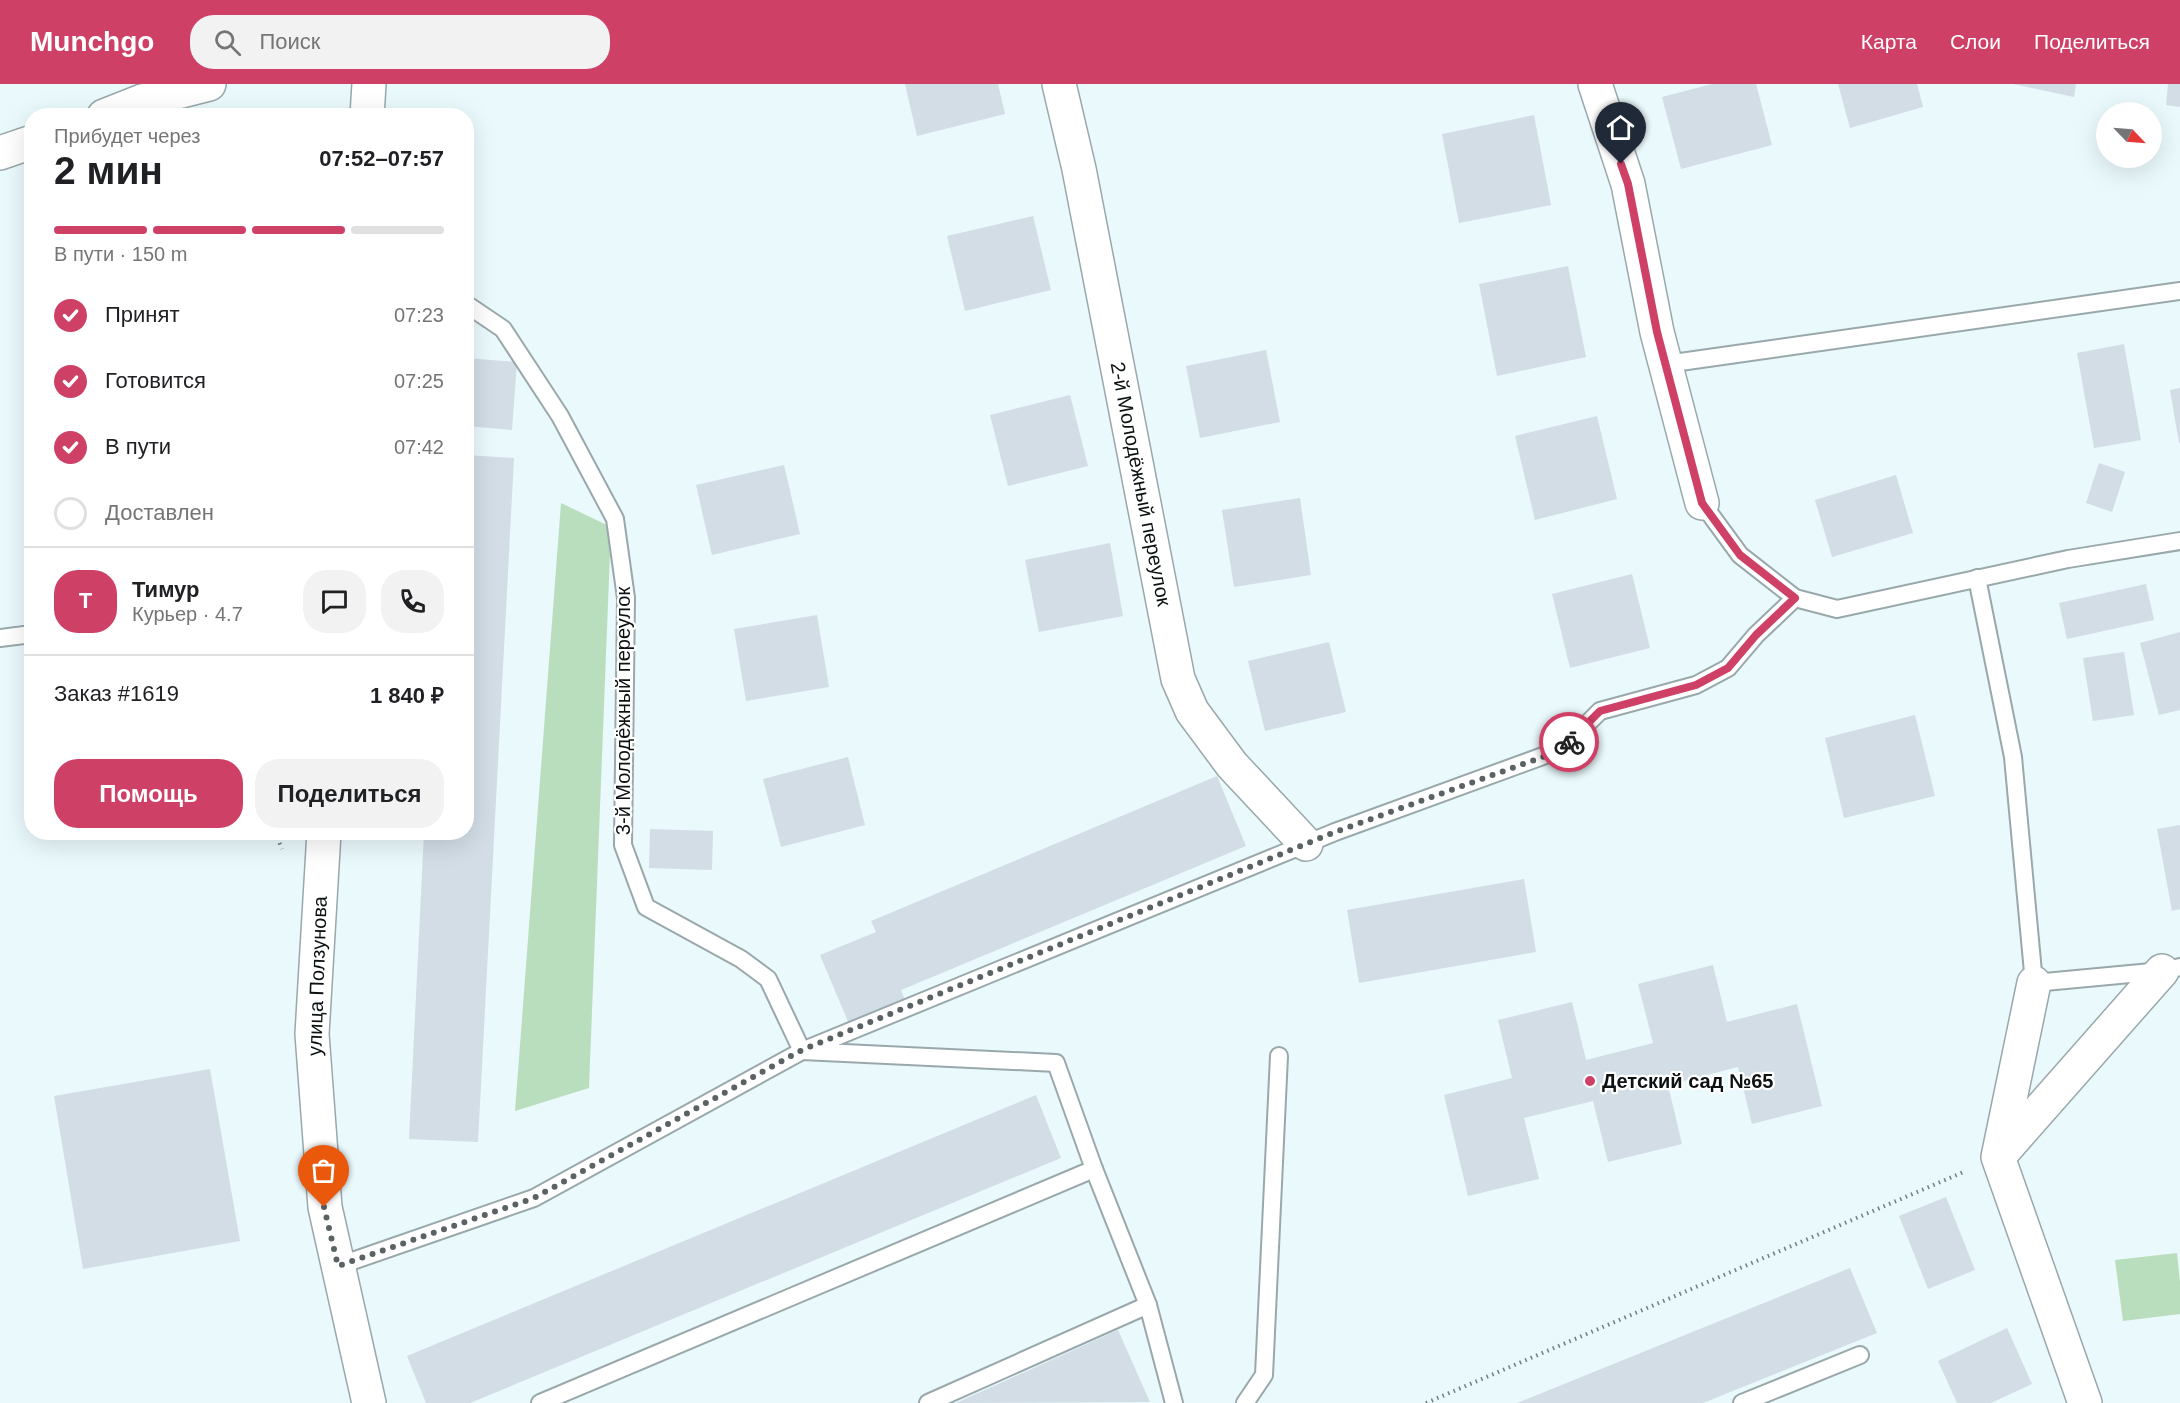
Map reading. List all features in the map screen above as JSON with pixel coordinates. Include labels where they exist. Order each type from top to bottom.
[{"type":"street","points":[[144,108],[209,84]]},
{"type":"street","points":[[368,108],[369,84]]},
{"type":"street","name":"2-й Молодёжный переулок","points":[[1059,84],[1079,169],[1178,679],[1192,711],[1232,765],[1306,844]]},
{"type":"street","points":[[1595,84],[1628,184],[1657,332],[1702,503]]},
{"type":"street","points":[[0,153],[24,145]]},
{"type":"street","name":"улица Ползунова","points":[[324,840],[312,1034],[324,1207],[369,1403]]},
{"type":"street","points":[[1998,1157],[2171,969]]},
{"type":"street","points":[[2034,983],[1998,1157],[2085,1403]]},
{"type":"lane","points":[[1666,364],[2180,291]]},
{"type":"lane","name":"3-й Молодёжный переулок","points":[[474,309],[503,329],[560,416],[615,519],[626,598],[623,844],[646,907],[741,959],[768,979],[802,1050]]},
{"type":"lane","points":[[1702,503],[1740,555],[1795,598],[1838,609],[2068,559],[2180,541]]},
{"type":"lane","points":[[1977,578],[2013,758],[2034,983],[2171,969]]},
{"type":"lane","points":[[338,1266],[534,1198],[802,1050],[1306,844],[1562,750],[1600,711],[1696,685],[1728,668],[1756,635],[1795,598]]},
{"type":"lane","points":[[0,638],[24,635]]},
{"type":"lane","points":[[802,1050],[1056,1063],[1094,1169],[1148,1305],[1174,1403]]},
{"type":"lane","points":[[1245,1403],[1264,1374],[1279,1056]]},
{"type":"lane","points":[[540,1403],[1094,1169]]},
{"type":"lane","points":[[928,1403],[1148,1305]]},
{"type":"lane","points":[[1742,1403],[1860,1355]]},
{"type":"path","points":[[278,840],[282,849]]},
{"type":"path","points":[[1426,1403],[1998,1157]]},
{"type":"green space","points":[[561,503],[611,527],[589,1088],[515,1111]]},
{"type":"green space","points":[[2177,1253],[2180,1314],[2123,1321],[2115,1260]]},
{"type":"building","points":[[905,84],[998,84],[1005,114],[917,136]]},
{"type":"building","points":[[1712,84],[1756,84],[1772,145],[1681,169],[1662,97]]},
{"type":"building","points":[[1838,84],[1917,84],[1923,107],[1850,128]]},
{"type":"building","points":[[2013,84],[2076,84],[2074,97]]},
{"type":"building","points":[[2168,84],[2180,84],[2180,107],[2166,105]]},
{"type":"building","points":[[1534,115],[1551,205],[1459,223],[1442,134]]},
{"type":"building","points":[[1033,216],[1051,290],[965,311],[947,236]]},
{"type":"building","points":[[1568,266],[1586,357],[1497,376],[1479,284]]},
{"type":"building","points":[[2124,344],[2141,440],[2094,448],[2077,353]]},
{"type":"building","points":[[1266,350],[1280,422],[1200,438],[1186,366]]},
{"type":"building","points":[[474,359],[517,362],[512,430],[474,427]]},
{"type":"building","points":[[2180,388],[2180,443],[2179,443],[2170,390]]},
{"type":"building","points":[[1070,395],[1088,466],[1008,486],[990,415]]},
{"type":"building","points":[[1597,416],[1617,499],[1535,520],[1515,436]]},
{"type":"building","points":[[474,456],[514,458],[478,1142],[409,1139],[424,840],[474,840]]},
{"type":"building","points":[[2099,463],[2125,472],[2112,512],[2086,503]]},
{"type":"building","points":[[784,465],[800,534],[712,555],[696,485]]},
{"type":"building","points":[[1896,475],[1913,533],[1832,557],[1815,500]]},
{"type":"building","points":[[1300,498],[1311,575],[1234,587],[1222,510]]},
{"type":"building","points":[[1110,543],[1123,616],[1039,632],[1025,560]]},
{"type":"building","points":[[1632,574],[1650,648],[1570,668],[1552,594]]},
{"type":"building","points":[[2146,584],[2154,620],[2067,639],[2059,603]]},
{"type":"building","points":[[817,615],[829,687],[746,701],[734,629]]},
{"type":"building","points":[[2180,632],[2180,710],[2159,715],[2140,643]]},
{"type":"building","points":[[1329,642],[1346,712],[1265,731],[1248,661]]},
{"type":"building","points":[[2124,652],[2134,715],[2093,721],[2083,658]]},
{"type":"building","points":[[1915,715],[1935,796],[1844,818],[1825,738]]},
{"type":"building","points":[[848,757],[865,825],[781,847],[763,779]]},
{"type":"building","points":[[1217,776],[1246,846],[901,990],[905,1000],[849,1024],[820,955],[876,932],[871,921]]},
{"type":"building","points":[[2180,825],[2180,909],[2172,911],[2157,829]]},
{"type":"building","points":[[650,829],[713,831],[712,870],[649,868]]},
{"type":"building","points":[[1524,879],[1536,952],[1359,983],[1347,910]]},
{"type":"building","name":"Детский сад №65","points":[[1713,965],[1727,1022],[1797,1004],[1822,1106],[1752,1124],[1738,1067],[1668,1085],[1682,1144],[1608,1162],[1593,1101],[1524,1118],[1539,1179],[1468,1196],[1444,1095],[1512,1078],[1498,1020],[1572,1002],[1586,1060],[1653,1043],[1638,984]]},
{"type":"building","points":[[210,1069],[240,1241],[83,1269],[54,1096]]},
{"type":"building","points":[[1036,1095],[1061,1158],[470,1403],[426,1403],[407,1356]]},
{"type":"building","points":[[1946,1197],[1975,1270],[1928,1289],[1899,1216]]},
{"type":"building","points":[[1850,1268],[1877,1333],[1703,1403],[1517,1403]]},
{"type":"building","points":[[2007,1328],[2032,1384],[1991,1403],[1957,1403],[1938,1361]]},
{"type":"building","points":[[1118,1330],[1150,1402],[956,1403]]},
{"type":"way so far","points":[[324,1207],[338,1266],[534,1198],[802,1050],[1335,832],[1562,750],[1569,742]]},
{"type":"place","name":"Детский сад №65","points":[[1590,1081]]},
{"type":"route","points":[[1569,742],[1600,711],[1696,685],[1728,668],[1756,635],[1795,598],[1740,555],[1702,503],[1657,332],[1628,184],[1621,164]]}]
